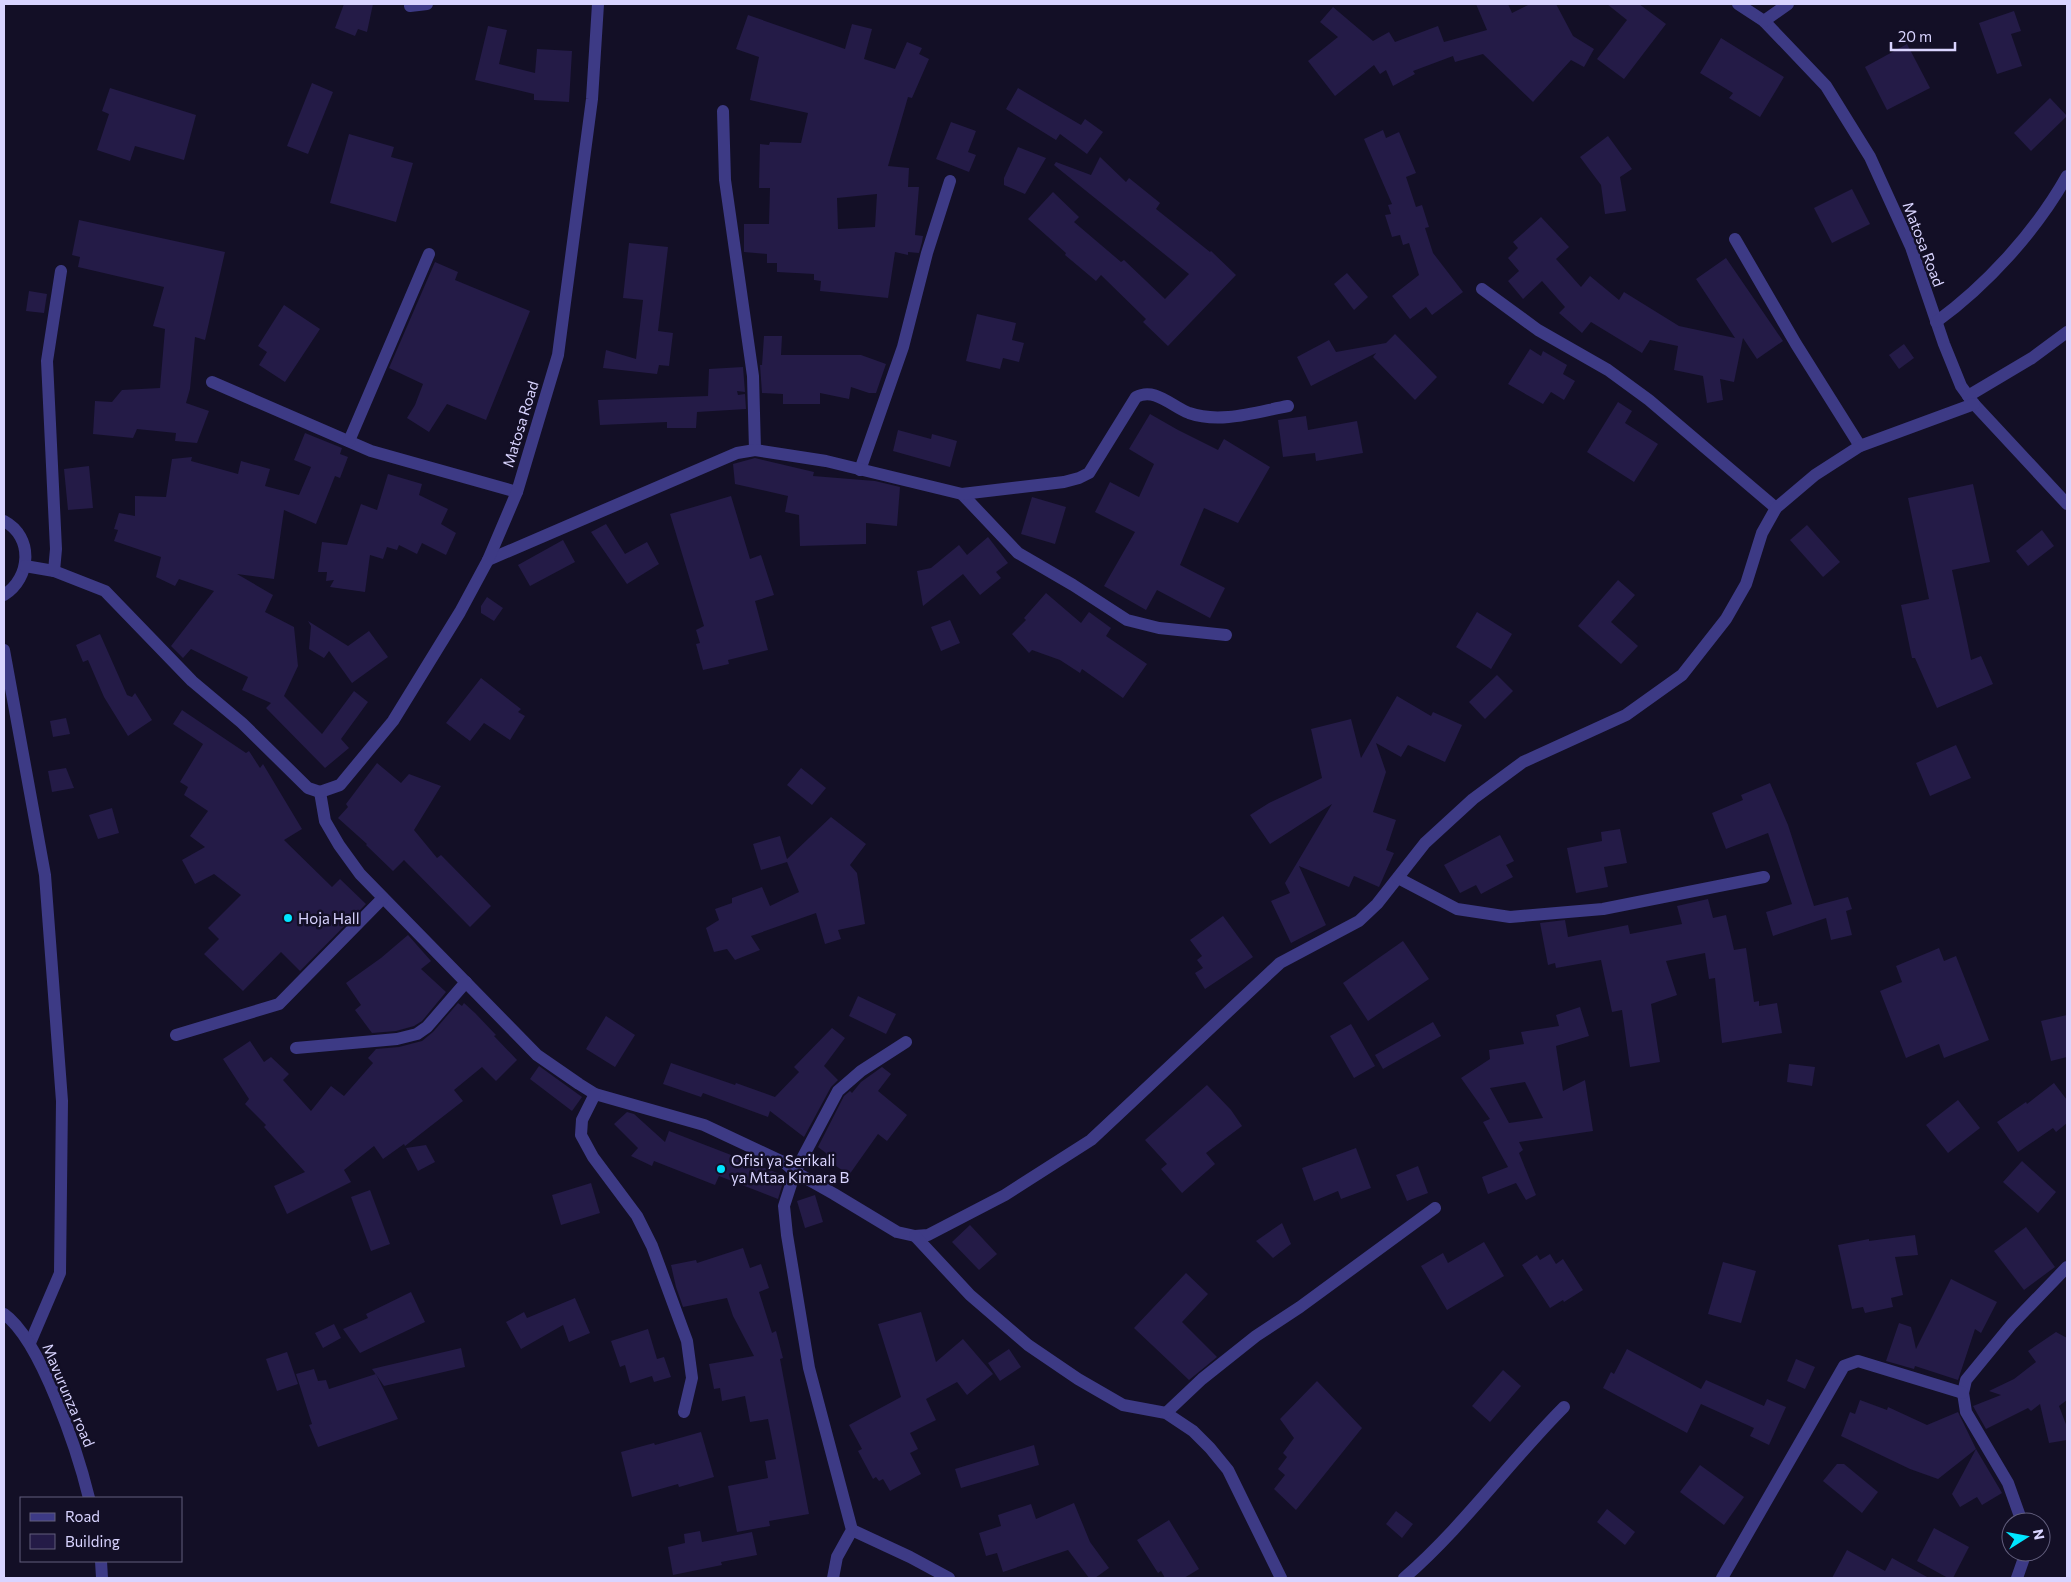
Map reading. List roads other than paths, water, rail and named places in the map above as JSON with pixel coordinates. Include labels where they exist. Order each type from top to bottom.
[{"type":"street","points":[[410,6],[426,4]]},
{"type":"street","name":"Matosa Road","points":[[320,792],[340,784],[393,721],[460,612],[488,560],[517,492],[558,355],[592,99],[598,4]]},
{"type":"street","name":"Matosa Road","points":[[1738,4],[1764,21],[1826,86],[1870,157],[1910,247],[1961,386],[1971,400],[2067,504]]},
{"type":"street","points":[[1764,21],[1788,4]]},
{"type":"street","points":[[722,111],[726,190],[753,376],[755,450]]},
{"type":"street","points":[[1936,322],[1967,297],[2026,236],[2055,198],[2067,176]]},
{"type":"street","points":[[860,470],[903,346],[927,253],[950,181]]},
{"type":"street","points":[[1735,239],[1796,344],[1860,446]]},
{"type":"street","points":[[349,441],[429,254]]},
{"type":"street","points":[[54,571],[56,549],[47,360],[61,271]]},
{"type":"street","points":[[1482,289],[1538,330],[1608,370],[1648,400],[1776,508]]},
{"type":"street","points":[[25,566],[54,571],[105,591],[192,681],[242,723],[308,788],[320,792],[325,821],[339,845],[360,874],[537,1055],[594,1094],[704,1125],[784,1163],[795,1172],[897,1232],[915,1236],[928,1235],[1005,1195],[1091,1140],[1280,963],[1359,921],[1377,904],[1425,843],[1473,799],[1523,762],[1626,715],[1682,675],[1726,619],[1746,584],[1762,533],[1776,508],[1814,475],[1860,446],[1971,400],[2067,332]]},
{"type":"street","points":[[212,382],[371,451],[517,492]]},
{"type":"street","points":[[488,560],[737,454],[755,450],[826,461],[962,494],[1064,482],[1079,478],[1089,472],[1136,397],[1143,393],[1151,394],[1188,413],[1206,418],[1233,417],[1288,406]]},
{"type":"street","points":[[962,494],[1018,553],[1074,585],[1127,620],[1159,628],[1226,635]]},
{"type":"street","points":[[4,521],[17,532],[23,542],[26,554],[22,577],[4,595]]},
{"type":"street","points":[[4,650],[45,875],[62,1101],[60,1273],[30,1343]]},
{"type":"street","points":[[1398,878],[1457,909],[1510,917],[1603,909],[1764,877]]},
{"type":"street","points":[[176,1034],[279,1004],[383,898]]},
{"type":"street","points":[[296,1048],[397,1039],[417,1034],[427,1027],[466,982]]},
{"type":"street","points":[[833,1578],[837,1558],[852,1530],[809,1368],[788,1244],[784,1206],[795,1172],[838,1091],[861,1071],[906,1042]]},
{"type":"street","points":[[594,1094],[582,1120],[581,1135],[592,1157],[637,1216],[652,1246],[687,1341],[692,1378],[684,1412]]},
{"type":"street","points":[[1166,1413],[1202,1379],[1256,1336],[1300,1307],[1435,1208]]},
{"type":"street","points":[[915,1236],[970,1295],[1028,1345],[1078,1379],[1123,1405],[1166,1413],[1193,1431],[1228,1470],[1282,1578]]},
{"type":"street","points":[[2018,1512],[2008,1483],[1966,1412],[1963,1392],[1966,1380],[2012,1324],[2067,1267]]},
{"type":"street","name":"Mavurunza road","points":[[4,1314],[14,1321],[30,1343],[69,1434],[81,1467],[89,1497]]},
{"type":"street","points":[[1722,1578],[1844,1366],[1858,1361],[1963,1392]]},
{"type":"street","points":[[1404,1578],[1432,1554],[1544,1427],[1564,1407]]},
{"type":"street","points":[[852,1530],[910,1557],[949,1578]]},
{"type":"street","points":[[101,1562],[102,1578]]},
{"type":"street","points":[[2017,1578],[2023,1562]]},
{"type":"place","name":"Hoja Hall","points":[[288,918]]},
{"type":"place","name":"Ofisi ya Serikali ya Mtaa Kimara B","points":[[721,1169]]}]
